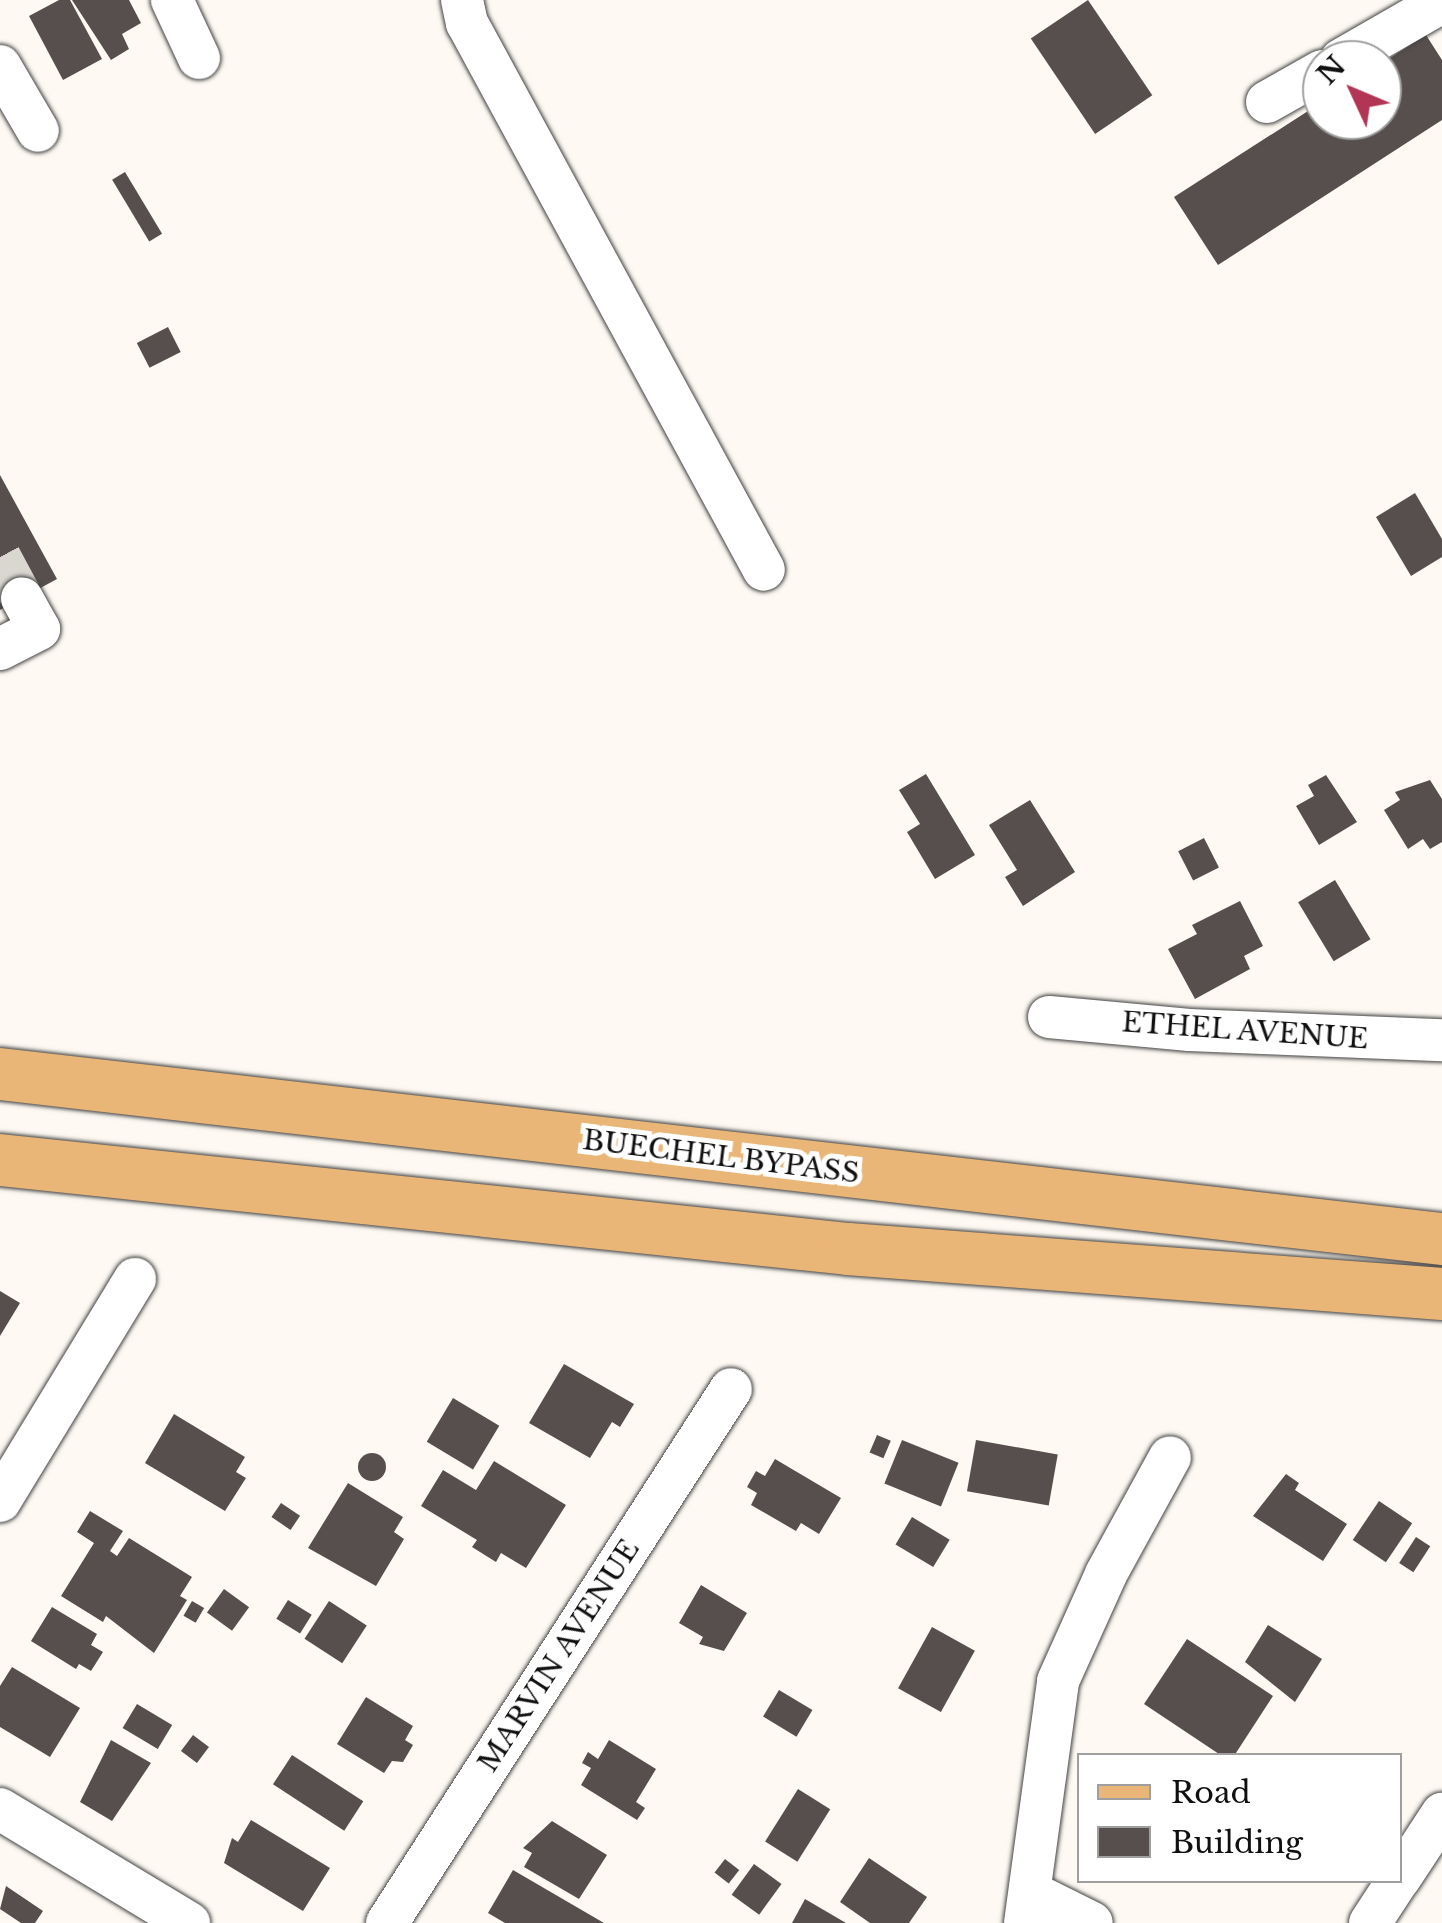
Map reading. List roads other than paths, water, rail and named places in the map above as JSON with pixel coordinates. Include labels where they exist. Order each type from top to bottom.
[{"type":"main road","name":"BUECHEL BYPASS","points":[[0,1074],[1442,1239]]},
{"type":"main road","points":[[0,1160],[848,1249],[1442,1294]]},
{"type":"street","points":[[172,0],[199,58]]},
{"type":"street","points":[[462,0],[468,23],[764,570]]},
{"type":"street","points":[[1376,40],[1442,2]]},
{"type":"street","points":[[0,66],[38,131]]},
{"type":"street","points":[[1268,102],[1302,82]]},
{"type":"street","points":[[0,649],[40,628],[22,598]]},
{"type":"street","name":"ETHEL AVENUE","points":[[1049,1017],[1188,1030],[1442,1040]]},
{"type":"street","points":[[0,1502],[135,1279]]},
{"type":"street","name":"MARVIN AVENUE","points":[[386,1923],[731,1390]]},
{"type":"street","points":[[1092,1923],[1028,1908],[1058,1681],[1106,1574],[1170,1457]]},
{"type":"street","points":[[0,1809],[189,1923]]},
{"type":"street","points":[[1402,1875],[1442,1814]]},
{"type":"street","points":[[1370,1923],[1397,1883]]},
{"type":"tunnel","points":[[0,557],[22,598]]}]
